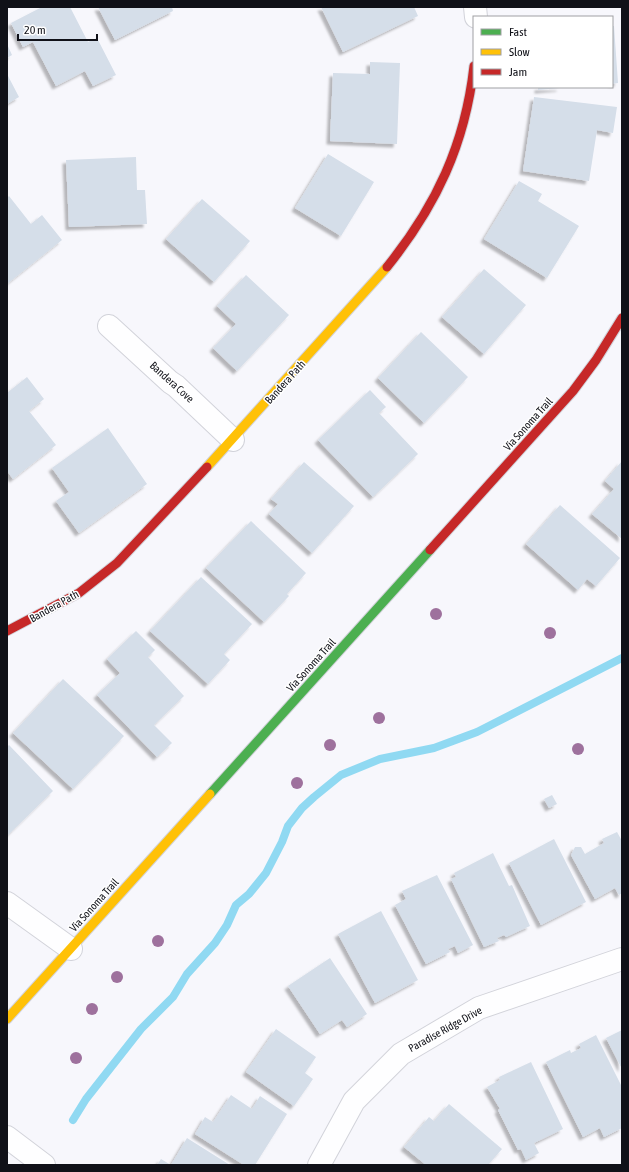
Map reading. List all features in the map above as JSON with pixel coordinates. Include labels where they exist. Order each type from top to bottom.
[{"type":"street","name":"Bandera Path","points":[[7,631],[79,593],[117,563],[233,440],[410,240],[438,192],[456,149],[470,101],[473,75]]},
{"type":"street","name":"Via Sonoma Trail","points":[[7,1019],[573,391],[596,360],[622,318]]},
{"type":"street","name":"Bandera Cove","points":[[108,326],[176,386],[233,440]]},
{"type":"street","points":[[7,903],[71,949]]},
{"type":"street","name":"Paradise Ridge Drive","points":[[319,1165],[354,1101],[401,1054],[479,1008],[622,958]]},
{"type":"street","points":[[7,1137],[44,1165]]},
{"type":"building","points":[[42,7],[70,7],[88,42],[97,38],[116,75],[93,86],[85,71],[56,86],[33,42],[23,47],[11,23]]},
{"type":"building","points":[[98,7],[172,7],[173,11],[115,40]]},
{"type":"building","points":[[321,7],[414,7],[418,16],[343,52]]},
{"type":"building","points":[[613,26],[614,26],[618,83],[613,84]]},
{"type":"building","points":[[7,44],[12,55],[7,58]]},
{"type":"building","points":[[370,62],[400,63],[397,144],[330,141],[333,73],[370,74]]},
{"type":"building","points":[[7,74],[19,97],[7,104]]},
{"type":"building","points":[[538,88],[560,88],[538,90]]},
{"type":"building","points":[[534,97],[617,107],[613,133],[597,130],[589,181],[523,171]]},
{"type":"building","points":[[328,154],[374,182],[341,236],[295,208]]},
{"type":"building","points":[[136,157],[137,190],[145,190],[147,224],[69,227],[66,160]]},
{"type":"building","points":[[519,181],[542,194],[538,201],[579,226],[547,278],[484,239]]},
{"type":"building","points":[[9,196],[31,224],[42,215],[62,240],[7,284],[7,198]]},
{"type":"building","points":[[202,199],[250,241],[214,282],[166,239]]},
{"type":"building","points":[[484,269],[526,305],[484,354],[442,317]]},
{"type":"building","points":[[246,275],[289,315],[237,371],[213,348],[236,324],[217,306]]},
{"type":"building","points":[[421,332],[468,377],[424,423],[378,378]]},
{"type":"building","points":[[27,377],[44,399],[29,411],[56,445],[13,479],[7,471],[7,393]]},
{"type":"building","points":[[370,390],[386,407],[379,413],[418,454],[373,497],[318,440]]},
{"type":"building","points":[[108,428],[147,484],[79,533],[56,501],[69,492],[52,468]]},
{"type":"building","points":[[622,461],[622,539],[592,514],[614,489],[605,481]]},
{"type":"building","points":[[304,462],[354,506],[312,553],[269,514],[278,504],[271,499]]},
{"type":"building","points":[[560,505],[620,558],[596,586],[587,579],[578,590],[526,544]]},
{"type":"building","points":[[251,521],[306,573],[287,594],[289,596],[264,622],[206,568]]},
{"type":"building","points":[[201,577],[252,624],[224,654],[230,660],[208,684],[150,631]]},
{"type":"building","points":[[136,631],[155,650],[148,657],[184,696],[154,725],[172,743],[157,757],[97,695],[120,673],[107,659]]},
{"type":"building","points":[[63,679],[124,736],[73,789],[13,733]]},
{"type":"building","points":[[9,745],[53,791],[7,836],[7,747]]},
{"type":"building","points":[[552,795],[557,804],[549,808],[544,799]]},
{"type":"building","points":[[617,832],[622,841],[622,893],[619,895],[615,888],[595,899],[571,855],[575,847],[581,847],[585,854],[604,843],[602,839]]},
{"type":"building","points":[[554,839],[586,902],[541,925],[509,863]]},
{"type":"building","points":[[493,853],[509,886],[512,885],[530,926],[506,937],[504,935],[497,938],[499,941],[484,947],[451,879],[456,877],[454,873]]},
{"type":"building","points":[[437,875],[473,945],[458,953],[455,946],[448,949],[450,952],[426,964],[395,905],[406,899],[402,891]]},
{"type":"building","points":[[381,911],[418,980],[375,1003],[338,934]]},
{"type":"building","points":[[330,958],[367,1014],[347,1027],[342,1020],[320,1034],[288,986]]},
{"type":"building","points":[[276,1029],[316,1057],[305,1073],[313,1079],[294,1106],[246,1072]]},
{"type":"building","points":[[622,1030],[622,1069],[606,1038]]},
{"type":"building","points":[[596,1035],[622,1087],[622,1128],[604,1137],[600,1128],[583,1137],[546,1062],[570,1050],[571,1053],[581,1048],[579,1044]]},
{"type":"building","points":[[531,1062],[563,1129],[534,1143],[539,1153],[526,1160],[521,1149],[518,1150],[498,1110],[500,1109],[487,1087],[500,1080],[499,1077]]},
{"type":"building","points":[[231,1095],[252,1109],[260,1096],[287,1114],[255,1165],[244,1165],[195,1134],[205,1117],[213,1122]]},
{"type":"building","points":[[449,1104],[502,1149],[488,1165],[426,1165],[404,1147],[429,1117],[434,1121]]},
{"type":"building","points":[[187,1138],[230,1165],[171,1165]]},
{"type":"building","points":[[161,1159],[171,1165],[157,1165]]},
{"type":"waterway","points":[[73,1120],[86,1099],[141,1029],[173,997],[187,974],[215,943],[227,925],[236,905],[249,894],[266,873],[282,842],[288,826],[302,808],[314,797],[341,775],[380,759],[434,748],[477,732],[622,658]]},
{"type":"traffic: fast","points":[[210,794],[430,550]]},
{"type":"traffic: slow","points":[[207,467],[387,267]]},
{"type":"traffic: slow","points":[[7,1019],[210,794]]},
{"type":"traffic: jam","points":[[387,267],[420,221],[446,173],[464,122],[473,73]]},
{"type":"traffic: jam","points":[[430,550],[573,391],[596,360],[622,318]]},
{"type":"traffic: jam","points":[[7,631],[79,593],[117,563],[207,467]]}]
